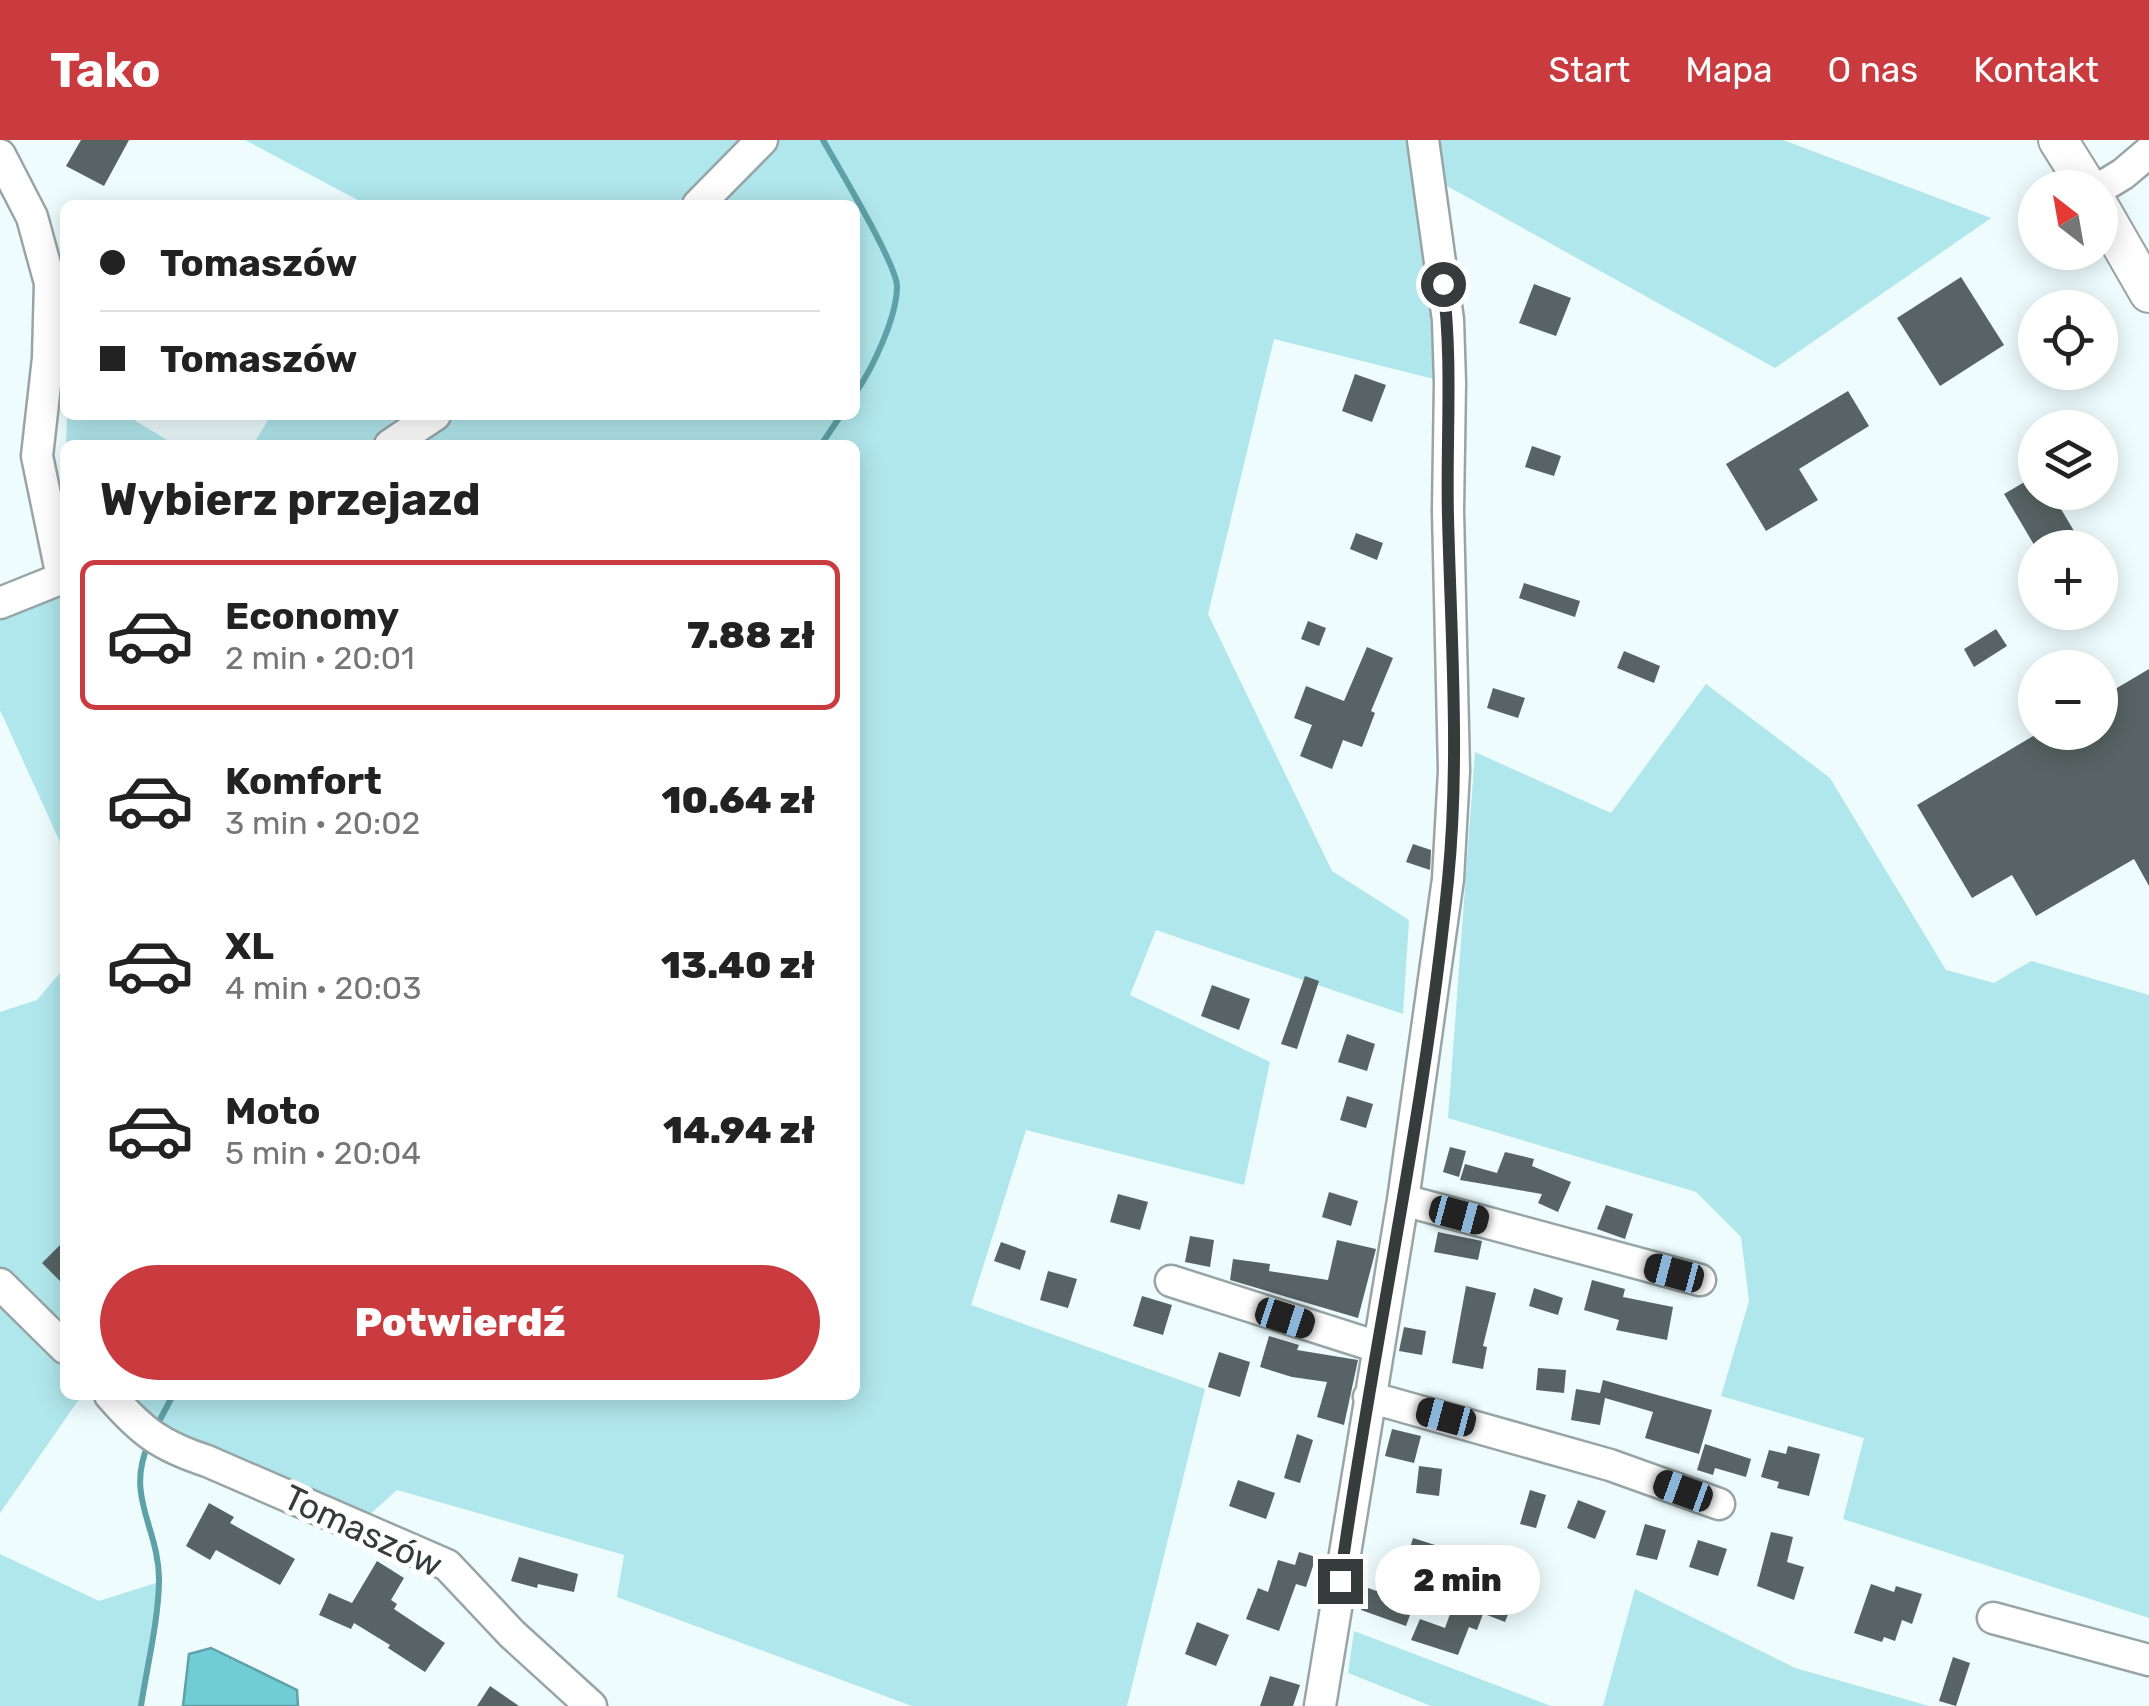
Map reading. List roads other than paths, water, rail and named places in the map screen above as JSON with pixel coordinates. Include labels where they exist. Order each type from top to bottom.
[{"type":"main road","points":[[2058,140],[2077,170]]},
{"type":"main road","points":[[2118,239],[2149,293]]},
{"type":"street","points":[[1320,1706],[1403,1200],[1448,879],[1454,771],[1448,320],[1423,140]]},
{"type":"street","points":[[703,200],[761,142]]},
{"type":"street","points":[[2118,177],[2149,152]]},
{"type":"street","points":[[0,154],[32,217],[50,284],[48,358],[37,456],[60,559]]},
{"type":"street","points":[[398,440],[428,420]]},
{"type":"street","points":[[0,604],[60,579]]},
{"type":"street","points":[[1403,1200],[1700,1280]]},
{"type":"street","points":[[1171,1281],[1378,1348]]},
{"type":"street","points":[[0,1284],[60,1343]]},
{"type":"street","points":[[1369,1397],[1610,1465],[1719,1504]]},
{"type":"street","name":"Tomaszów","points":[[115,1400],[158,1441],[447,1565],[512,1634],[591,1706]]},
{"type":"street","points":[[1993,1618],[2149,1660]]},
{"type":"waterway","points":[[823,140],[856,200]]},
{"type":"waterway","points":[[860,206],[897,286],[893,313],[882,343],[860,386]]},
{"type":"waterway","points":[[824,440],[838,420]]},
{"type":"waterway","points":[[155,1429],[170,1400]]},
{"type":"waterway","points":[[141,1706],[159,1582],[140,1481],[148,1445]]}]
